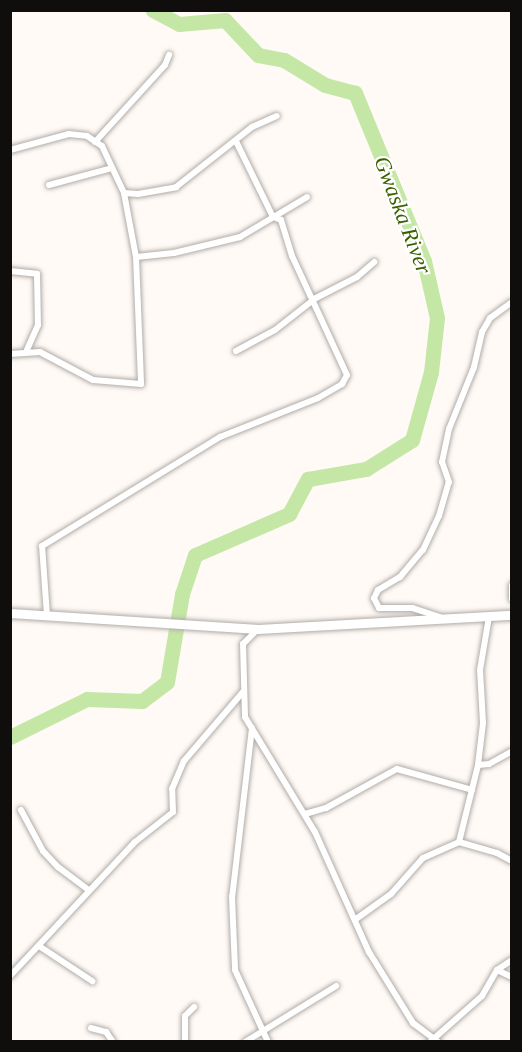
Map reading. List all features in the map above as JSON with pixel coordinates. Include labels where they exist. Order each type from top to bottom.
[{"type":"main road","points":[[10,613],[258,629],[512,615]]},
{"type":"street","points":[[95,142],[165,65],[169,55]]},
{"type":"street","points":[[124,193],[138,194],[176,187],[252,127],[277,116]]},
{"type":"street","points":[[10,150],[69,134],[87,136],[102,147],[124,193],[136,257],[141,384],[93,380],[50,356],[27,350],[10,354]]},
{"type":"street","points":[[47,615],[42,546],[220,436],[318,398],[342,384],[345,366],[292,256],[281,220],[273,217],[236,141]]},
{"type":"street","points":[[49,185],[112,168]]},
{"type":"street","points":[[136,257],[174,253],[240,237],[307,197]]},
{"type":"street","points":[[236,351],[275,330],[314,301],[374,262]]},
{"type":"street","points":[[10,271],[38,274],[38,325],[27,350]]},
{"type":"street","points":[[446,619],[412,608],[379,608],[374,598],[378,590],[400,577],[423,550],[439,516],[449,482],[441,462],[449,429],[466,379],[474,366],[482,332],[490,318],[512,302]]},
{"type":"street","points":[[512,585],[512,599]]},
{"type":"street","points":[[459,842],[478,765],[483,723],[480,669],[489,616]]},
{"type":"street","points":[[258,629],[243,644],[245,717],[305,814],[356,919],[369,952],[413,1023],[434,1040],[482,996],[497,970],[512,960]]},
{"type":"street","points":[[10,976],[135,842],[172,812],[172,789],[184,761],[243,692]]},
{"type":"street","points":[[252,728],[232,897],[235,970],[268,1041]]},
{"type":"street","points":[[478,765],[489,764],[512,751]]},
{"type":"street","points":[[305,814],[326,808],[397,769],[472,790]]},
{"type":"street","points":[[21,810],[43,850],[58,867],[89,890]]},
{"type":"street","points":[[356,919],[391,894],[423,858],[459,842],[497,853],[512,861]]},
{"type":"street","points":[[39,946],[92,981]]},
{"type":"street","points":[[497,970],[512,977]]},
{"type":"street","points":[[245,1041],[336,986]]},
{"type":"street","points":[[185,1041],[183,1026],[194,1006]]},
{"type":"street","points":[[91,1028],[106,1032],[113,1041]]},
{"type":"waterway","name":"Gwaska River","points":[[10,737],[87,699],[142,701],[167,682],[182,594],[195,555],[289,514],[308,479],[366,469],[412,440],[431,372],[437,318],[424,261],[355,93],[325,85],[284,60],[258,55],[225,20],[179,24],[153,10]]}]
